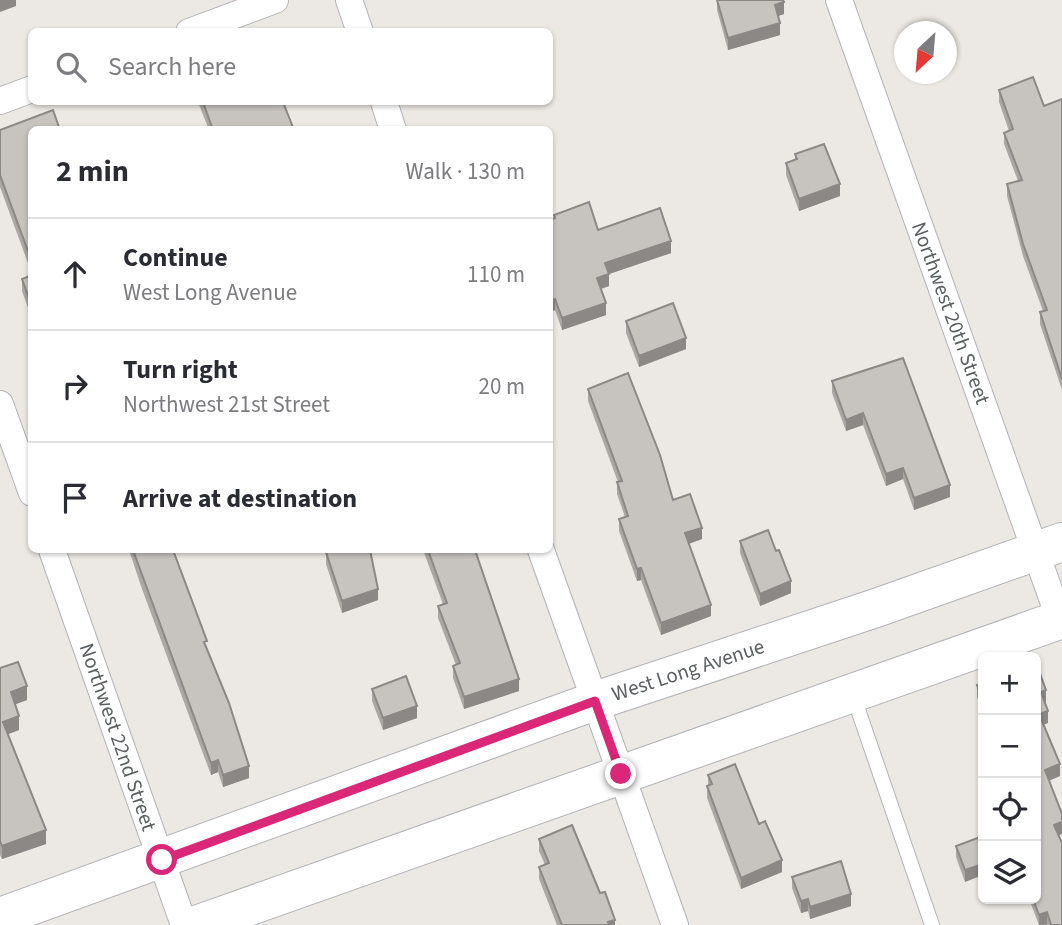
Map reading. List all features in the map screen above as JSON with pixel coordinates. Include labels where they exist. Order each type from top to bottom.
[{"type":"main road","name":"West Long Avenue","points":[[0,917],[595,701],[876,608],[1049,547]]},
{"type":"main road","points":[[196,925],[1061,622]]},
{"type":"street","points":[[200,28],[275,0]]},
{"type":"street","points":[[349,0],[359,28]]},
{"type":"street","name":"Northwest 20th Street","points":[[839,0],[1049,547],[1061,622]]},
{"type":"street","points":[[0,101],[28,90]]},
{"type":"street","points":[[385,105],[392,126]]},
{"type":"street","points":[[0,404],[28,481]]},
{"type":"street","name":"Northwest 22nd Street","points":[[53,553],[184,925]]},
{"type":"street","points":[[542,553],[675,925]]},
{"type":"lane","points":[[852,693],[932,925]]},
{"type":"building","points":[[717,0],[783,0],[784,2],[775,5],[780,23],[728,38]]},
{"type":"building","points":[[1033,77],[1044,106],[1062,99],[1062,379],[1040,312],[1047,310],[1023,244],[1007,184],[1022,180],[1004,133],[1013,129],[999,90]]},
{"type":"building","points":[[204,105],[284,105],[292,126],[212,126]]},
{"type":"building","points":[[53,110],[59,126],[28,126],[28,251],[0,175],[0,130]]},
{"type":"building","points":[[824,144],[840,184],[799,199],[786,163],[797,159],[795,154]]},
{"type":"building","points":[[589,202],[598,230],[660,208],[671,241],[605,263],[609,274],[597,278],[606,303],[562,318],[555,299],[553,300],[554,215]]},
{"type":"building","points":[[28,277],[28,296],[22,279]]},
{"type":"building","points":[[673,303],[686,338],[639,356],[626,321]]},
{"type":"building","points":[[903,358],[950,485],[914,498],[903,468],[886,474],[863,413],[846,420],[832,381]]},
{"type":"building","points":[[628,373],[660,455],[673,500],[690,494],[702,528],[685,533],[711,605],[661,623],[619,519],[628,516],[617,482],[622,481],[588,389]]},
{"type":"building","points":[[768,530],[791,581],[760,594],[740,541]]},
{"type":"building","points":[[134,553],[174,553],[207,641],[204,642],[229,703],[249,766],[223,775],[218,760],[211,763]]},
{"type":"building","points":[[326,553],[371,553],[378,589],[342,601]]},
{"type":"building","points":[[429,553],[476,553],[519,679],[464,697],[453,666],[460,663],[438,606],[447,603]]},
{"type":"building","points":[[18,662],[27,686],[11,692],[19,716],[3,722],[46,830],[2,846],[0,668]]},
{"type":"building","points":[[406,676],[417,706],[383,718],[372,689]]},
{"type":"building","points":[[1041,676],[1046,690],[1041,692]]},
{"type":"building","points":[[1041,692],[1048,711],[1041,713]]},
{"type":"building","points":[[1041,719],[1060,764],[1045,770],[1062,814],[1062,822],[1054,825],[1062,843],[1062,925],[1051,925],[1047,912],[1039,915],[1035,904],[1041,904]]},
{"type":"building","points":[[735,764],[759,824],[765,821],[782,860],[741,878],[707,786],[712,784],[708,775]]},
{"type":"building","points":[[572,825],[600,893],[605,892],[615,920],[608,922],[609,925],[562,925],[539,867],[549,863],[539,839]]},
{"type":"building","points":[[978,838],[978,866],[965,870],[956,846]]},
{"type":"building","points":[[841,861],[851,894],[810,907],[808,899],[801,901],[792,877]]},
{"type":"route","points":[[162,860],[595,701],[621,774]]}]
